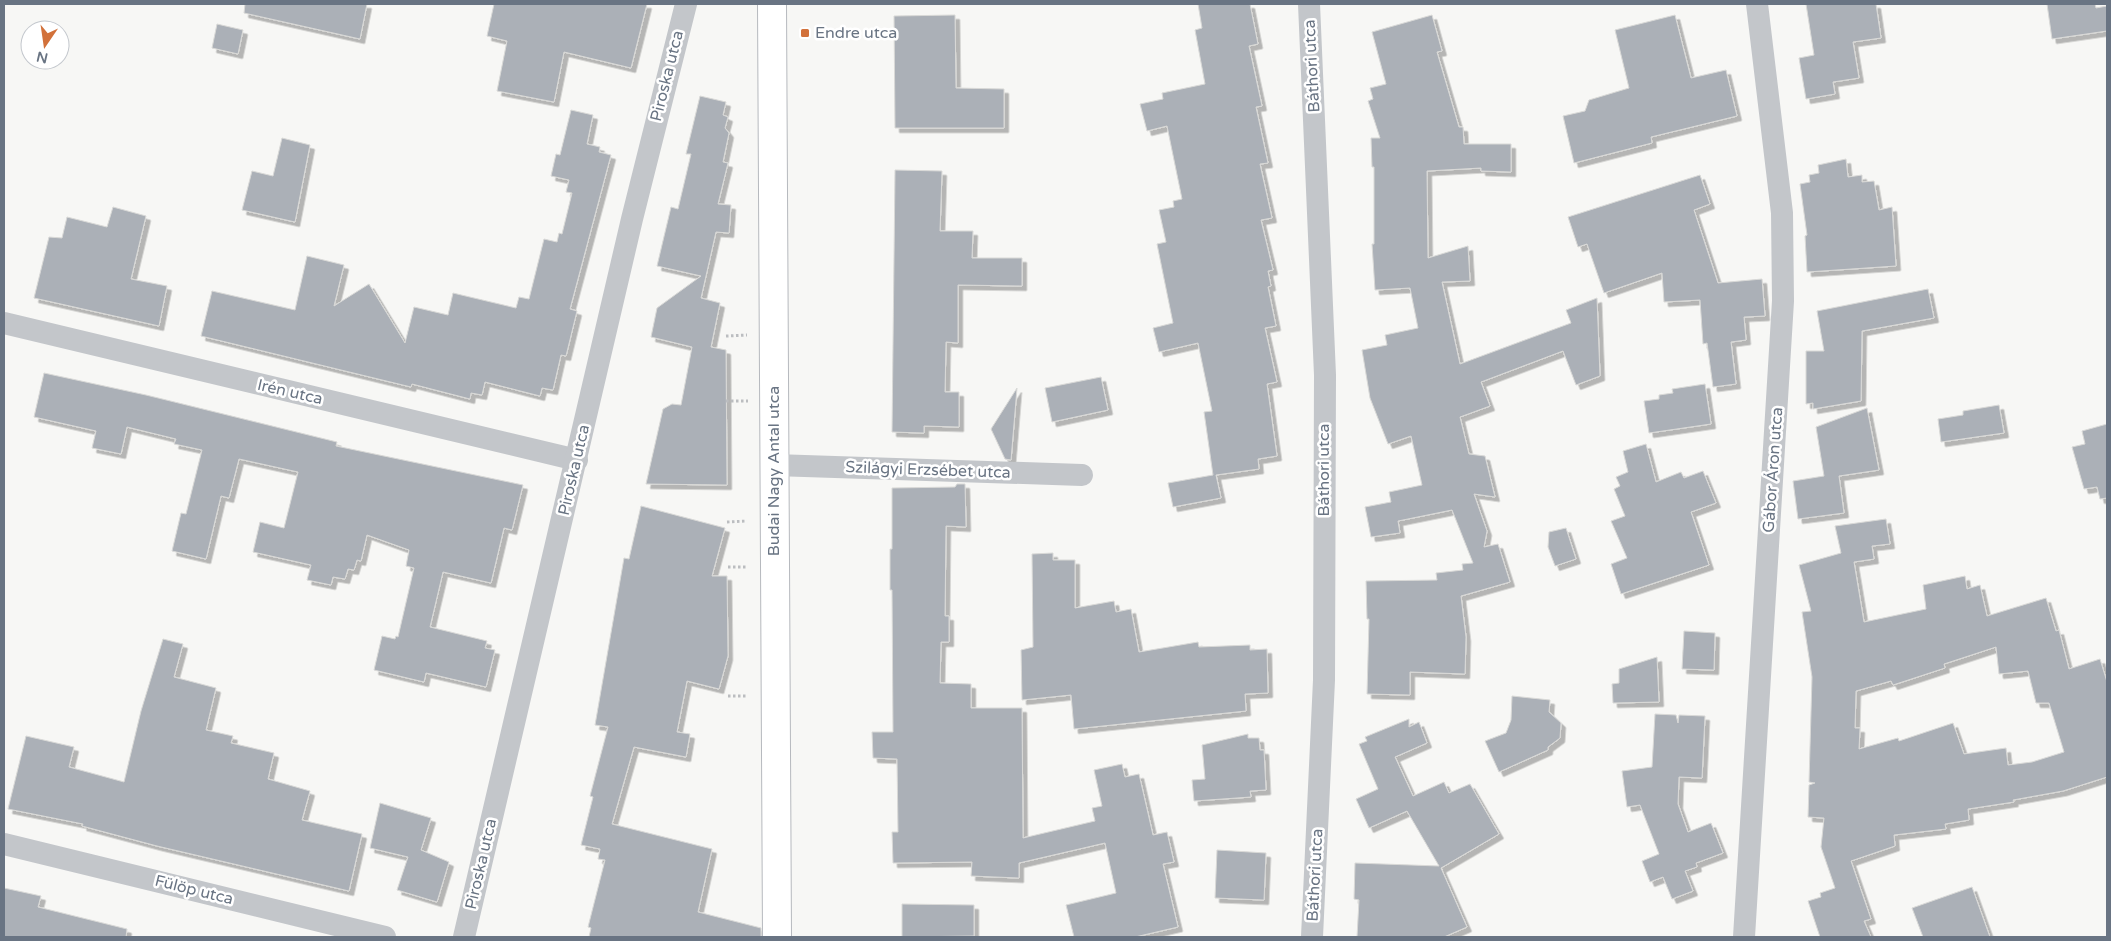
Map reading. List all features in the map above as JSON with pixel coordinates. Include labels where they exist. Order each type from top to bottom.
[{"type":"street","name":"Piroska utca","points":[[464,937],[632,219],[686,4]]},
{"type":"street","name":"Budai Nagy Antal utca","points":[[772,4],[777,937]]},
{"type":"street","name":"Báthori utca","points":[[1309,4],[1324,375],[1324,680],[1312,937]]},
{"type":"street","name":"Gábor Áron utca","points":[[1744,937],[1782,350],[1784,282],[1782,213],[1757,4]]},
{"type":"street","name":"Irén utca","points":[[4,323],[577,460]]},
{"type":"street","name":"Szilágyi Erzsébet utca","points":[[774,465],[1082,475]]},
{"type":"street","name":"Fülöp utca","points":[[4,844],[385,937]]},
{"type":"path","points":[[726,336],[748,335]]},
{"type":"path","points":[[726,401],[748,401]]},
{"type":"path","points":[[727,522],[750,521]]},
{"type":"path","points":[[728,567],[751,567]]},
{"type":"path","points":[[728,696],[751,696]]},
{"type":"building","points":[[245,4],[367,4],[360,39],[244,13]]},
{"type":"building","points":[[494,4],[647,4],[631,68],[564,52],[554,102],[497,91],[507,41],[487,36]]},
{"type":"building","points":[[1198,4],[1250,4],[1258,44],[1249,46],[1262,106],[1256,107],[1268,163],[1260,164],[1272,218],[1261,220],[1273,270],[1268,271],[1271,286],[1268,287],[1276,326],[1265,328],[1277,382],[1267,384],[1277,456],[1258,459],[1259,469],[1216,475],[1221,498],[1173,507],[1168,483],[1213,475],[1204,412],[1212,411],[1198,343],[1159,352],[1153,328],[1173,323],[1157,244],[1166,242],[1159,210],[1174,207],[1173,201],[1182,199],[1167,126],[1147,131],[1140,104],[1163,99],[1162,93],[1205,84],[1195,30],[1202,28]]},
{"type":"building","points":[[1806,4],[1876,4],[1881,38],[1853,42],[1859,78],[1833,82],[1835,94],[1806,99],[1799,58],[1814,55]]},
{"type":"building","points":[[2047,4],[2095,4],[2096,8],[2107,6],[2107,31],[2052,39]]},
{"type":"building","points":[[955,15],[956,88],[1004,89],[1004,128],[895,128],[894,16]]},
{"type":"building","points":[[1432,15],[1442,51],[1437,52],[1459,127],[1463,127],[1464,144],[1511,144],[1511,172],[1481,171],[1481,168],[1427,171],[1428,258],[1468,246],[1470,281],[1442,282],[1460,364],[1571,323],[1566,310],[1597,298],[1600,376],[1576,385],[1563,351],[1481,382],[1490,406],[1460,417],[1469,454],[1485,456],[1495,497],[1474,494],[1487,531],[1484,547],[1498,544],[1510,582],[1461,596],[1466,637],[1465,674],[1410,672],[1410,695],[1367,694],[1369,619],[1367,619],[1366,581],[1437,580],[1436,573],[1463,570],[1462,564],[1473,563],[1452,510],[1398,521],[1400,533],[1371,537],[1365,507],[1391,502],[1389,492],[1422,485],[1411,436],[1388,444],[1370,398],[1362,350],[1387,345],[1385,335],[1418,328],[1410,288],[1375,290],[1372,244],[1374,244],[1374,167],[1372,167],[1371,138],[1380,138],[1368,101],[1373,99],[1370,88],[1386,84],[1372,32]]},
{"type":"building","points":[[1675,15],[1691,78],[1726,70],[1737,116],[1651,137],[1652,143],[1574,163],[1563,116],[1585,111],[1589,100],[1629,88],[1615,30]]},
{"type":"building","points":[[217,24],[243,30],[238,54],[212,48]]},
{"type":"building","points":[[700,96],[726,102],[723,115],[728,117],[725,128],[729,133],[723,162],[728,163],[718,204],[731,205],[729,233],[716,232],[701,298],[720,303],[711,347],[726,350],[727,485],[646,484],[663,409],[672,404],[681,405],[692,347],[651,337],[657,308],[701,276],[657,266],[671,207],[678,209],[691,154],[686,154]]},
{"type":"building","points":[[571,110],[593,115],[587,144],[600,147],[599,152],[611,155],[570,309],[577,311],[566,356],[561,355],[553,390],[542,388],[540,396],[485,382],[482,395],[471,393],[470,399],[412,384],[411,387],[201,336],[212,291],[295,310],[307,256],[344,265],[334,306],[369,284],[405,343],[414,307],[448,315],[453,293],[516,308],[519,297],[529,299],[544,239],[557,242],[559,233],[562,234],[572,193],[566,192],[569,180],[551,176],[556,154],[560,155]]},
{"type":"building","points":[[282,138],[310,145],[295,222],[242,210],[252,171],[273,176]]},
{"type":"building","points":[[1846,159],[1848,177],[1862,175],[1862,182],[1874,181],[1879,210],[1892,207],[1896,266],[1807,272],[1805,236],[1807,235],[1800,184],[1810,182],[1809,175],[1819,173],[1818,165]]},
{"type":"building","points":[[895,170],[942,171],[940,231],[973,231],[972,258],[1022,258],[1022,286],[958,285],[958,343],[946,342],[945,392],[959,392],[959,427],[924,426],[924,433],[892,432]]},
{"type":"building","points":[[1700,175],[1710,204],[1694,210],[1718,283],[1762,279],[1765,316],[1744,317],[1746,340],[1731,342],[1736,384],[1713,387],[1707,343],[1703,344],[1700,300],[1664,302],[1662,273],[1604,293],[1587,244],[1578,247],[1568,217]]},
{"type":"building","points":[[113,207],[146,216],[131,279],[167,286],[159,326],[34,298],[49,237],[62,238],[67,217],[107,227]]},
{"type":"building","points":[[1928,289],[1934,318],[1862,331],[1861,401],[1813,409],[1813,403],[1806,404],[1806,351],[1824,351],[1817,311]]},
{"type":"building","points":[[44,373],[146,395],[337,442],[336,446],[523,485],[512,530],[504,528],[491,583],[443,572],[430,627],[487,641],[485,648],[495,650],[486,687],[426,673],[424,682],[374,670],[382,636],[395,639],[396,636],[398,637],[414,568],[406,566],[409,550],[367,535],[361,561],[357,560],[354,570],[348,569],[345,579],[333,577],[331,585],[307,580],[311,565],[253,552],[260,522],[284,528],[298,472],[239,459],[229,498],[221,496],[206,559],[172,551],[181,513],[186,514],[202,450],[174,444],[176,439],[127,427],[121,454],[92,448],[96,431],[34,417]]},
{"type":"building","points":[[1101,377],[1108,410],[1052,422],[1045,388]]},
{"type":"building","points":[[1705,384],[1711,424],[1649,433],[1644,401],[1659,399],[1659,395],[1673,393],[1672,389]]},
{"type":"building","points":[[1017,388],[1011,460],[1005,459],[991,429]]},
{"type":"building","points":[[1999,405],[2004,433],[1941,442],[1938,419],[1963,415],[1963,411]]},
{"type":"building","points":[[1867,408],[1879,470],[1839,476],[1844,513],[1798,519],[1793,481],[1824,476],[1816,427]]},
{"type":"building","points":[[2107,424],[2107,498],[2100,499],[2097,487],[2084,489],[2072,447],[2085,444],[2082,431]]},
{"type":"building","points":[[1646,444],[1656,482],[1681,472],[1684,478],[1703,471],[1716,503],[1691,512],[1709,565],[1621,594],[1611,564],[1627,558],[1611,521],[1625,516],[1614,489],[1620,486],[1616,477],[1628,472],[1623,451]]},
{"type":"building","points":[[957,484],[965,484],[966,527],[946,526],[945,616],[949,616],[949,642],[941,642],[940,683],[971,684],[971,708],[1022,708],[1023,838],[1095,821],[1092,808],[1102,806],[1094,770],[1122,764],[1125,777],[1139,774],[1153,835],[1167,832],[1174,862],[1163,864],[1178,927],[1135,937],[1074,937],[1066,905],[1116,893],[1105,843],[1019,863],[1019,878],[971,876],[972,862],[893,863],[892,832],[898,832],[897,759],[873,758],[872,732],[893,732],[892,590],[890,590],[892,488],[955,487]]},
{"type":"building","points":[[641,506],[725,528],[712,576],[727,576],[728,656],[719,689],[687,681],[677,732],[690,734],[686,757],[634,747],[612,824],[712,849],[698,912],[761,928],[761,937],[589,937],[591,928],[588,927],[605,860],[598,859],[600,849],[581,845],[593,797],[590,796],[608,727],[595,725],[624,558],[629,559]]},
{"type":"building","points":[[1886,519],[1890,544],[1872,546],[1874,559],[1854,562],[1864,622],[1926,609],[1923,585],[1965,576],[1967,589],[1980,585],[1987,616],[2046,598],[2056,631],[2059,630],[2069,669],[2100,659],[2107,682],[2107,777],[2063,791],[2013,800],[2014,802],[1968,809],[1969,820],[1945,824],[1946,829],[1894,835],[1895,846],[1851,861],[1871,919],[1864,921],[1871,937],[1820,937],[1808,901],[1821,897],[1820,893],[1835,888],[1821,847],[1824,818],[1808,817],[1809,785],[1815,783],[1809,782],[1812,677],[1802,612],[1811,611],[1799,565],[1841,553],[1835,526]],"holes":[[[1996,647],[1999,674],[2028,671],[2036,703],[2049,703],[2064,752],[2032,762],[2008,765],[2006,748],[1964,754],[1953,723],[1899,741],[1898,738],[1859,749],[1860,728],[1855,728],[1856,691],[1891,681],[1893,685],[1945,668],[1944,664]]]},
{"type":"building","points":[[1566,528],[1576,559],[1555,566],[1548,547],[1549,532]]},
{"type":"building","points":[[1053,553],[1053,560],[1075,560],[1075,608],[1114,601],[1116,612],[1131,609],[1139,652],[1198,642],[1199,647],[1250,645],[1250,650],[1267,649],[1268,693],[1245,694],[1246,711],[1074,729],[1071,695],[1022,700],[1021,650],[1033,647],[1032,554]]},
{"type":"building","points":[[1684,631],[1715,633],[1714,670],[1682,669]]},
{"type":"building","points":[[163,639],[183,644],[174,677],[216,688],[206,730],[233,736],[231,743],[274,753],[268,779],[310,791],[302,820],[362,834],[349,891],[157,846],[82,826],[83,824],[8,809],[26,736],[74,747],[69,767],[124,782],[141,711]]},
{"type":"building","points":[[1657,657],[1659,702],[1613,703],[1612,684],[1619,683],[1619,669]]},
{"type":"building","points":[[1512,696],[1550,700],[1549,712],[1561,723],[1560,738],[1548,747],[1548,750],[1499,772],[1485,741],[1506,733],[1511,720]]},
{"type":"building","points":[[1655,714],[1676,715],[1678,723],[1679,715],[1705,716],[1702,778],[1679,777],[1678,804],[1688,832],[1711,823],[1723,853],[1696,863],[1697,867],[1685,871],[1693,891],[1672,899],[1663,877],[1650,882],[1642,861],[1659,854],[1640,805],[1627,807],[1622,771],[1652,767]]},
{"type":"building","points":[[1409,719],[1409,727],[1419,722],[1427,743],[1395,757],[1413,796],[1444,782],[1449,793],[1470,784],[1499,834],[1441,868],[1467,927],[1444,937],[1357,937],[1359,900],[1354,899],[1355,863],[1439,866],[1407,811],[1369,828],[1356,799],[1378,789],[1359,744],[1367,741],[1365,737]]},
{"type":"building","points":[[1248,734],[1248,738],[1259,738],[1260,750],[1264,750],[1266,790],[1250,791],[1251,797],[1194,801],[1192,780],[1205,779],[1202,745]]},
{"type":"building","points":[[380,803],[431,818],[421,850],[449,862],[437,902],[397,890],[408,857],[370,848]]},
{"type":"building","points":[[1217,850],[1266,853],[1264,900],[1215,898]]},
{"type":"building","points":[[1972,887],[1990,937],[1923,937],[1912,908]]},
{"type":"building","points":[[4,888],[41,896],[38,907],[127,929],[126,937],[4,937]]},
{"type":"building","points":[[902,904],[974,905],[974,936],[902,937]]},
{"type":"place","name":"Endre utca","points":[[805,33]]}]
